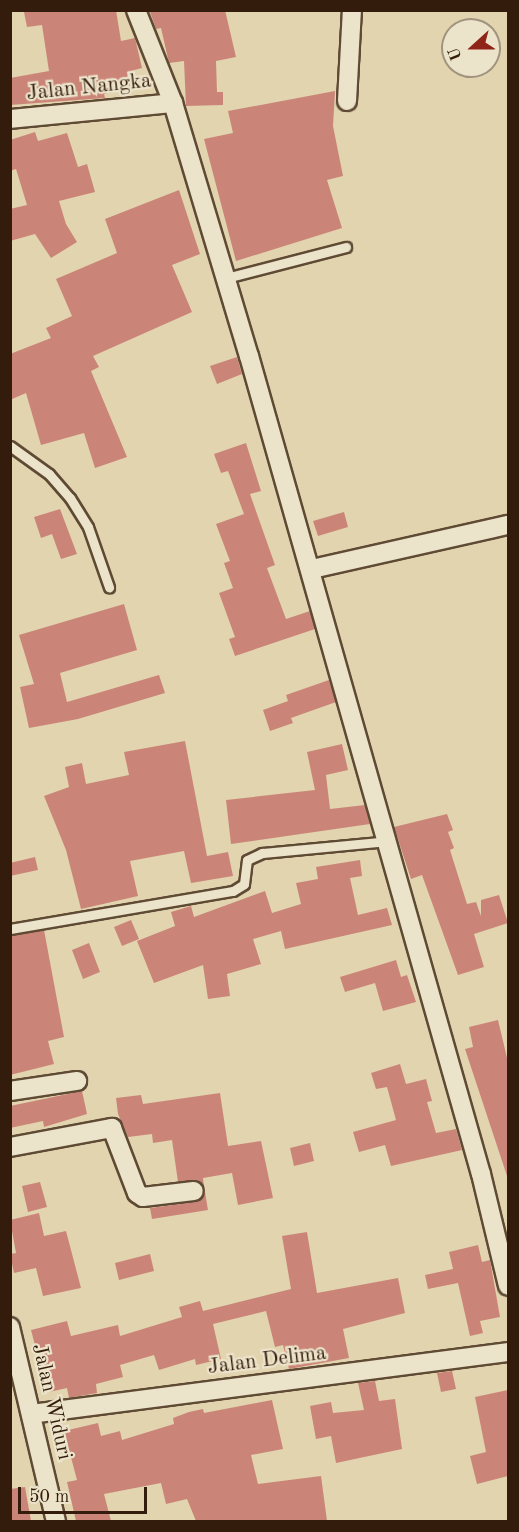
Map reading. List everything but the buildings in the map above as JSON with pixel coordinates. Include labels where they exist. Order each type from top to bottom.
[{"type":"street","points":[[135,10],[173,103],[312,569],[508,1286]]},
{"type":"street","points":[[347,101],[352,10]]},
{"type":"street","name":"Jalan Nangka","points":[[10,119],[173,103]]},
{"type":"street","points":[[312,569],[508,525]]},
{"type":"street","points":[[10,1091],[77,1081]]},
{"type":"street","points":[[10,1147],[112,1128],[136,1193],[143,1197],[194,1191]]},
{"type":"street","name":"Jalan Widuri","points":[[10,1327],[56,1521]]},
{"type":"street","name":"Jalan Delima","points":[[31,1414],[508,1352]]},
{"type":"lane","points":[[226,278],[346,247]]},
{"type":"lane","points":[[10,446],[49,474],[70,498],[88,527],[109,587]]},
{"type":"lane","points":[[10,929],[233,891],[244,884],[247,860],[262,853],[388,841]]}]
